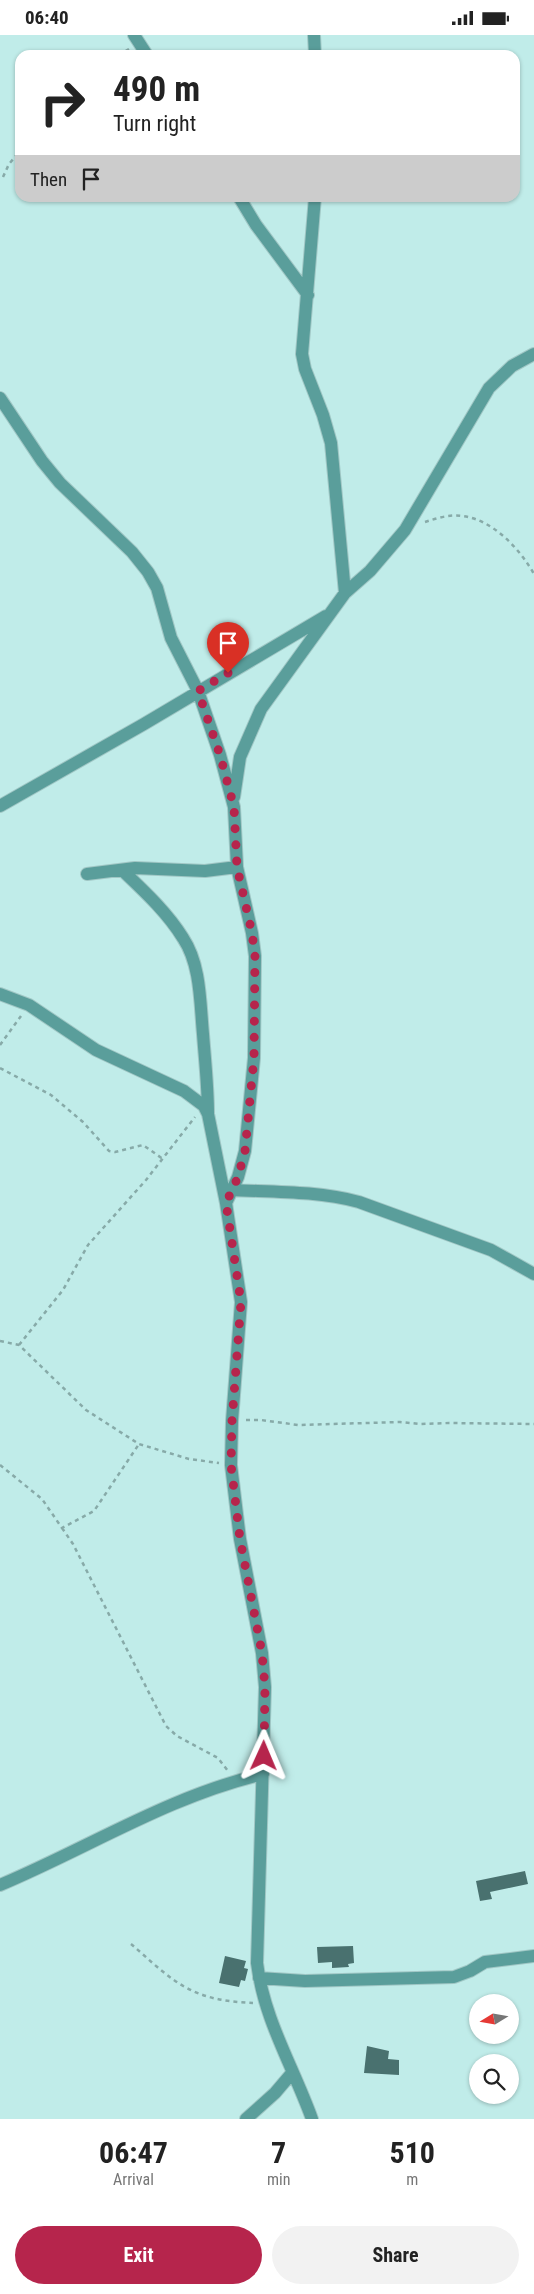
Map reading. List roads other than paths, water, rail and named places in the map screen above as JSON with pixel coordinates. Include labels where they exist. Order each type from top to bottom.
[{"type":"street","points":[[134,35],[144,50]]},
{"type":"street","points":[[314,35],[315,50]]},
{"type":"street","points":[[242,202],[256,225],[308,295]]},
{"type":"street","points":[[315,202],[302,355],[305,369],[323,415],[331,443],[345,593]]},
{"type":"street","points":[[226,1203],[232,1191],[245,1151],[254,1058],[256,983],[252,933],[237,867],[234,807],[234,787],[240,757],[261,709],[330,613],[345,593],[370,571],[405,530],[489,388],[512,366],[534,354]]},
{"type":"street","points":[[0,398],[42,461],[60,483],[132,552],[148,572],[157,588],[171,638],[198,691],[220,755],[234,807]]},
{"type":"street","points":[[0,806],[330,613]]},
{"type":"street","points":[[87,874],[155,868],[205,871],[237,867]]},
{"type":"street","points":[[122,870],[169,918],[184,938],[191,954],[201,1004],[208,1079],[206,1110],[226,1203],[241,1302],[232,1421],[231,1465],[240,1539],[262,1653],[265,1687],[258,1949],[259,1978],[265,2004],[312,2119]]},
{"type":"street","points":[[0,994],[29,1005],[96,1050],[175,1087],[206,1110]]},
{"type":"street","points":[[232,1191],[295,1192],[359,1201],[491,1250],[534,1274]]},
{"type":"street","points":[[0,1885],[180,1801],[235,1780],[263,1773]]},
{"type":"street","points":[[259,1978],[304,1981],[454,1977],[493,1960],[534,1956]]},
{"type":"street","points":[[246,2119],[275,2093],[292,2073]]}]
